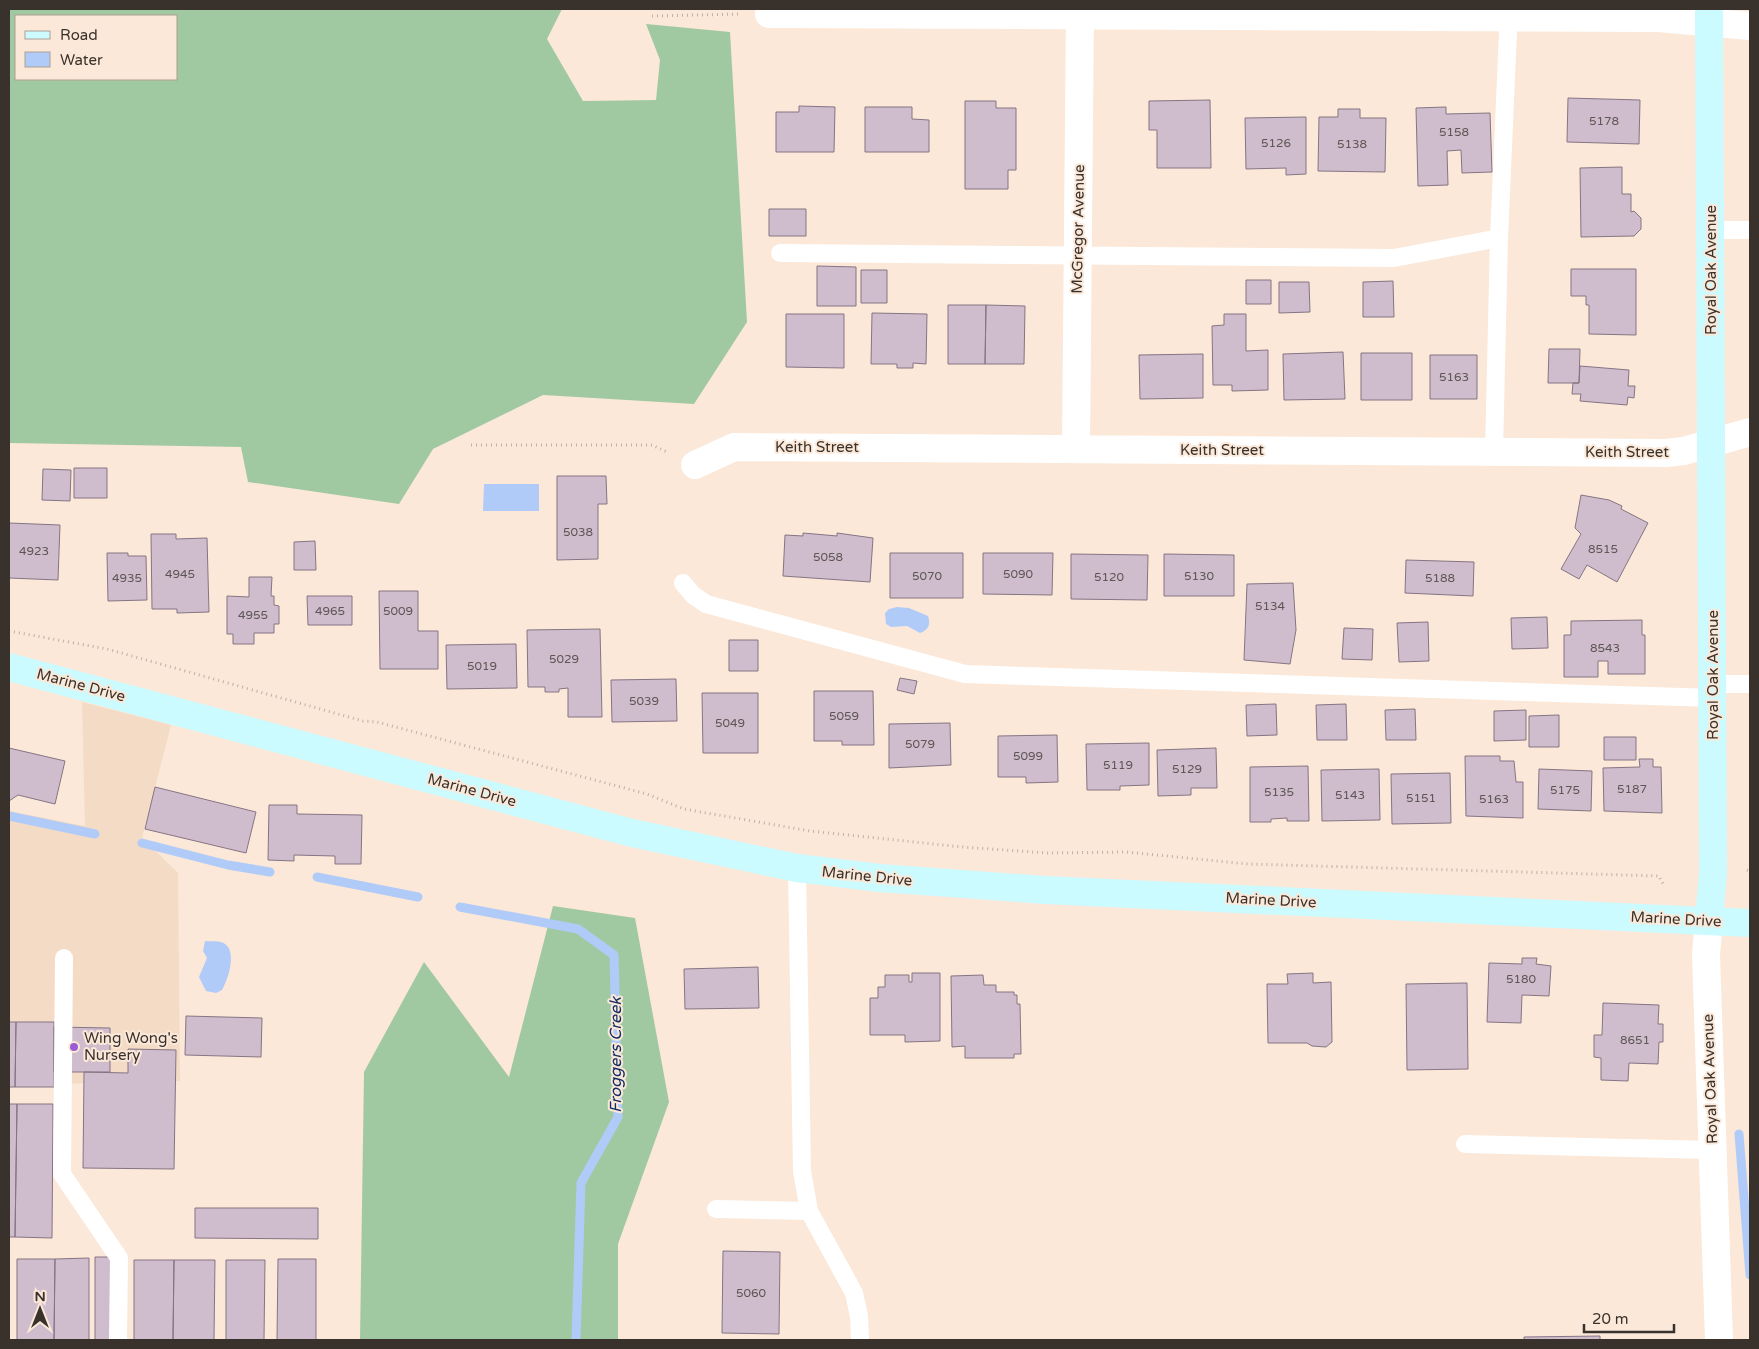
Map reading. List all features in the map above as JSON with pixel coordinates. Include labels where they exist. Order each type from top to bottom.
[{"type":"street","points":[[769,14],[1080,12],[1509,13],[1658,18],[1709,15],[1750,26]]},
{"type":"street","name":"McGregor Avenue","points":[[1076,449],[1080,12]]},
{"type":"street","name":"Royal Oak Avenue","points":[[1709,15],[1714,873],[1706,955],[1719,1340]]},
{"type":"street","name":"Keith Street","points":[[695,465],[734,447],[1666,453],[1712,444],[1750,432]]},
{"type":"street","name":"Marine Drive","points":[[9,667],[632,833],[797,868],[880,878],[1045,890],[1750,923]]},
{"type":"lane","points":[[1494,452],[1499,238],[1509,13]]},
{"type":"lane","points":[[1710,230],[1750,230]]},
{"type":"lane","points":[[780,253],[1394,258],[1499,238]]},
{"type":"lane","points":[[683,583],[693,595],[706,604],[965,674],[1713,691],[1750,684]]},
{"type":"lane","points":[[797,868],[802,1171],[808,1211],[854,1292],[859,1316],[860,1340]]},
{"type":"lane","points":[[64,958],[62,1174],[119,1258],[118,1340]]},
{"type":"lane","points":[[1464,1144],[1712,1150]]},
{"type":"lane","points":[[716,1209],[808,1211]]},
{"type":"path","points":[[652,16],[769,14]]},
{"type":"path","points":[[471,445],[652,445],[695,465]]},
{"type":"path","points":[[9,631],[107,649],[363,721],[377,722],[647,794],[684,808],[810,831],[971,848],[1048,853],[1126,852],[1248,864],[1659,876],[1664,886]]},
{"type":"shaded area","points":[[82,702],[171,725],[142,838],[178,873],[180,1081],[9,1085],[9,811],[85,826]]},
{"type":"green space","points":[[9,9],[562,9],[547,39],[583,101],[656,100],[660,60],[646,24],[730,32],[747,322],[694,404],[543,395],[433,449],[399,504],[248,482],[241,447],[9,443]]},
{"type":"green space","points":[[553,906],[635,918],[669,1102],[618,1244],[618,1340],[360,1340],[364,1072],[424,962],[509,1077]]},
{"type":"water","points":[[484,484],[539,484],[539,511],[483,511]]},
{"type":"water","points":[[897,607],[909,608],[928,616],[929,625],[927,629],[920,633],[907,626],[891,627],[886,624],[885,613],[889,609]]},
{"type":"water","points":[[205,941],[223,943],[229,948],[231,959],[227,980],[222,990],[216,993],[206,991],[199,977],[207,958],[203,951]]},
{"type":"building","points":[[1568,98],[1640,100],[1639,144],[1567,142]]},
{"type":"building","points":[[1210,100],[1211,168],[1157,168],[1157,130],[1149,130],[1149,101]]},
{"type":"building","points":[[965,101],[996,101],[996,108],[1016,108],[1016,170],[1008,170],[1008,189],[965,189]]},
{"type":"building","points":[[799,106],[835,107],[834,152],[776,152],[776,112],[799,112]]},
{"type":"building","points":[[865,107],[912,107],[912,119],[929,120],[929,152],[865,152]]},
{"type":"building","points":[[1446,107],[1446,114],[1490,113],[1492,172],[1462,173],[1461,150],[1447,151],[1448,185],[1418,186],[1416,108]]},
{"type":"building","points":[[1338,109],[1360,109],[1360,118],[1386,118],[1385,172],[1318,171],[1319,117],[1338,117]]},
{"type":"building","points":[[1306,117],[1306,174],[1286,175],[1286,168],[1246,169],[1245,118]]},
{"type":"building","points":[[1622,167],[1622,194],[1631,194],[1631,212],[1634,211],[1641,218],[1641,229],[1634,236],[1581,237],[1580,168]]},
{"type":"building","points":[[769,209],[806,209],[806,236],[769,236]]},
{"type":"building","points":[[817,266],[856,267],[856,306],[817,306]]},
{"type":"building","points":[[1571,269],[1636,269],[1636,335],[1589,334],[1589,305],[1586,305],[1586,296],[1571,296]]},
{"type":"building","points":[[861,270],[887,270],[887,303],[861,303]]},
{"type":"building","points":[[1246,280],[1271,280],[1271,304],[1246,304]]},
{"type":"building","points":[[1393,281],[1394,317],[1363,317],[1363,282]]},
{"type":"building","points":[[1279,282],[1309,282],[1310,312],[1279,313]]},
{"type":"building","points":[[948,305],[986,305],[985,364],[948,364]]},
{"type":"building","points":[[986,305],[1025,306],[1024,364],[985,364]]},
{"type":"building","points":[[872,313],[927,314],[926,364],[913,363],[913,368],[897,368],[897,364],[871,364]]},
{"type":"building","points":[[786,314],[844,314],[844,368],[786,367]]},
{"type":"building","points":[[1224,314],[1246,314],[1246,351],[1268,350],[1268,390],[1232,391],[1232,385],[1213,385],[1212,326],[1224,325]]},
{"type":"building","points":[[1549,349],[1580,349],[1579,383],[1548,383]]},
{"type":"building","points":[[1343,352],[1345,399],[1284,400],[1283,354]]},
{"type":"building","points":[[1361,353],[1412,353],[1412,400],[1361,400]]},
{"type":"building","points":[[1203,354],[1203,398],[1140,399],[1139,355]]},
{"type":"building","points":[[1430,355],[1477,355],[1477,399],[1430,399]]},
{"type":"building","points":[[1580,366],[1629,370],[1628,386],[1635,386],[1634,398],[1628,397],[1627,405],[1580,401],[1581,394],[1572,394],[1573,383],[1579,383]]},
{"type":"building","points":[[74,468],[107,468],[107,498],[74,498]]},
{"type":"building","points":[[43,469],[71,470],[70,501],[42,500]]},
{"type":"building","points":[[557,476],[606,476],[607,504],[598,504],[598,559],[557,560]]},
{"type":"building","points":[[1581,495],[1609,500],[1622,506],[1621,509],[1648,523],[1617,582],[1587,565],[1579,579],[1561,569],[1581,534],[1575,528]]},
{"type":"building","points":[[9,523],[60,525],[58,580],[9,578]]},
{"type":"building","points":[[803,533],[837,536],[837,533],[873,538],[870,582],[783,576],[785,535],[803,536]]},
{"type":"building","points":[[151,534],[176,534],[176,539],[207,538],[209,612],[177,613],[177,609],[152,609]]},
{"type":"building","points":[[315,541],[316,570],[294,570],[294,542]]},
{"type":"building","points":[[107,553],[128,553],[128,556],[146,556],[147,600],[108,601]]},
{"type":"building","points":[[890,553],[963,553],[963,598],[890,598]]},
{"type":"building","points":[[983,553],[1053,553],[1052,595],[983,594]]},
{"type":"building","points":[[1071,554],[1148,555],[1147,600],[1071,599]]},
{"type":"building","points":[[1164,554],[1234,555],[1234,596],[1164,596]]},
{"type":"building","points":[[1406,560],[1474,562],[1473,596],[1405,593]]},
{"type":"building","points":[[249,577],[272,577],[271,596],[274,596],[274,605],[279,606],[279,624],[274,624],[274,633],[254,633],[254,644],[233,644],[233,634],[227,634],[227,596],[249,597]]},
{"type":"building","points":[[1293,583],[1296,630],[1290,664],[1244,660],[1247,584]]},
{"type":"building","points":[[379,591],[418,591],[418,631],[438,631],[438,669],[380,669]]},
{"type":"building","points":[[307,596],[352,596],[352,625],[308,625]]},
{"type":"building","points":[[1547,617],[1548,648],[1512,649],[1511,618]]},
{"type":"building","points":[[1642,620],[1642,635],[1645,635],[1645,674],[1608,674],[1608,661],[1598,661],[1598,677],[1564,677],[1564,635],[1571,635],[1571,621]]},
{"type":"building","points":[[1428,622],[1429,661],[1399,662],[1397,623]]},
{"type":"building","points":[[1344,628],[1373,629],[1372,660],[1342,659]]},
{"type":"building","points":[[600,629],[602,717],[568,717],[568,688],[559,689],[559,692],[545,692],[545,687],[528,687],[527,630]]},
{"type":"building","points":[[729,640],[758,640],[758,671],[729,671]]},
{"type":"building","points":[[516,644],[517,688],[447,689],[446,645]]},
{"type":"building","points":[[900,678],[917,681],[914,694],[897,690]]},
{"type":"building","points":[[676,679],[677,721],[612,722],[611,680]]},
{"type":"building","points":[[814,691],[873,691],[874,745],[842,745],[842,741],[814,741]]},
{"type":"building","points":[[702,693],[758,693],[758,753],[703,753]]},
{"type":"building","points":[[1276,704],[1277,735],[1247,736],[1246,705]]},
{"type":"building","points":[[1346,704],[1347,740],[1317,740],[1316,705]]},
{"type":"building","points":[[1415,709],[1416,740],[1386,740],[1385,710]]},
{"type":"building","points":[[1526,710],[1526,740],[1494,741],[1494,711]]},
{"type":"building","points":[[1559,715],[1559,747],[1529,747],[1529,716]]},
{"type":"building","points":[[950,723],[951,765],[889,768],[889,724]]},
{"type":"building","points":[[1057,735],[1058,782],[1026,783],[1026,777],[998,777],[998,736]]},
{"type":"building","points":[[1604,737],[1636,737],[1636,760],[1604,760]]},
{"type":"building","points":[[1149,743],[1149,785],[1120,786],[1120,790],[1087,790],[1086,744]]},
{"type":"building","points":[[9,748],[65,761],[55,804],[18,795],[9,801]]},
{"type":"building","points":[[1216,748],[1217,788],[1191,788],[1191,795],[1158,796],[1157,750]]},
{"type":"building","points":[[1465,756],[1500,756],[1500,761],[1514,761],[1516,782],[1523,782],[1523,818],[1466,816]]},
{"type":"building","points":[[1639,759],[1653,759],[1653,767],[1661,767],[1662,813],[1604,811],[1603,768],[1640,767]]},
{"type":"building","points":[[1308,766],[1309,821],[1287,821],[1287,818],[1271,819],[1271,822],[1250,822],[1250,767]]},
{"type":"building","points":[[1379,769],[1380,820],[1322,821],[1321,770]]},
{"type":"building","points":[[1539,769],[1592,771],[1591,811],[1538,809]]},
{"type":"building","points":[[1450,773],[1451,823],[1392,824],[1391,774]]},
{"type":"building","points":[[155,787],[256,812],[246,853],[145,829]]},
{"type":"building","points":[[269,805],[297,805],[297,814],[362,815],[361,864],[335,864],[335,856],[294,855],[294,861],[268,860]]},
{"type":"building","points":[[1522,958],[1537,958],[1536,964],[1551,966],[1549,996],[1522,995],[1521,1023],[1487,1022],[1489,963],[1522,964]]},
{"type":"building","points":[[758,967],[759,1008],[685,1009],[684,969]]},
{"type":"building","points":[[912,973],[940,973],[940,1041],[905,1042],[905,1035],[870,1035],[870,998],[878,998],[878,987],[885,987],[885,975],[909,975],[909,982],[912,982]]},
{"type":"building","points":[[1313,973],[1313,983],[1331,982],[1332,1042],[1326,1047],[1312,1046],[1307,1043],[1268,1043],[1267,984],[1288,984],[1287,974]]},
{"type":"building","points":[[983,975],[984,985],[996,985],[996,992],[1014,992],[1014,995],[1017,995],[1017,1004],[1020,1004],[1021,1054],[1014,1054],[1014,1058],[965,1058],[965,1046],[952,1047],[951,976]]},
{"type":"building","points":[[1467,983],[1468,1069],[1407,1070],[1406,984]]},
{"type":"building","points":[[1603,1003],[1659,1005],[1658,1024],[1663,1024],[1663,1042],[1659,1042],[1658,1064],[1629,1063],[1628,1081],[1601,1080],[1601,1058],[1594,1057],[1594,1035],[1602,1035]]},
{"type":"building","points":[[186,1016],[262,1018],[261,1057],[185,1055]]},
{"type":"building","points":[[9,1022],[16,1022],[15,1087],[9,1087]]},
{"type":"building","points":[[16,1022],[54,1022],[54,1087],[15,1087]]},
{"type":"building","points":[[54,1027],[110,1028],[110,1072],[54,1072]]},
{"type":"building","points":[[128,1049],[176,1050],[174,1169],[83,1168],[84,1072],[128,1073]]},
{"type":"building","points":[[9,1104],[17,1104],[15,1237],[9,1237]]},
{"type":"building","points":[[17,1104],[53,1104],[52,1238],[15,1237]]},
{"type":"building","points":[[195,1208],[318,1208],[318,1239],[195,1238]]},
{"type":"building","points":[[723,1251],[780,1252],[779,1334],[722,1333]]},
{"type":"building","points":[[95,1257],[112,1257],[112,1340],[95,1340]]},
{"type":"building","points":[[89,1258],[89,1340],[54,1340],[55,1259]]},
{"type":"building","points":[[17,1259],[55,1259],[54,1340],[17,1340]]},
{"type":"building","points":[[278,1259],[316,1259],[316,1340],[277,1340]]},
{"type":"building","points":[[134,1260],[174,1260],[173,1340],[134,1340]]},
{"type":"building","points":[[174,1260],[215,1260],[214,1340],[173,1340]]},
{"type":"building","points":[[226,1260],[265,1260],[264,1340],[226,1340]]},
{"type":"building","points":[[1600,1336],[1600,1340],[1524,1340],[1524,1337]]},
{"type":"waterway","points":[[9,816],[95,834]]},
{"type":"waterway","points":[[142,843],[228,865],[270,872]]},
{"type":"waterway","points":[[317,877],[418,897]]},
{"type":"waterway","name":"Froggers Creek","points":[[460,907],[578,929],[614,955],[618,1117],[581,1183],[576,1340]]},
{"type":"waterway","points":[[1739,1134],[1750,1275]]},
{"type":"place","name":"Wing Wong's Nursery","points":[[74,1047]]}]
